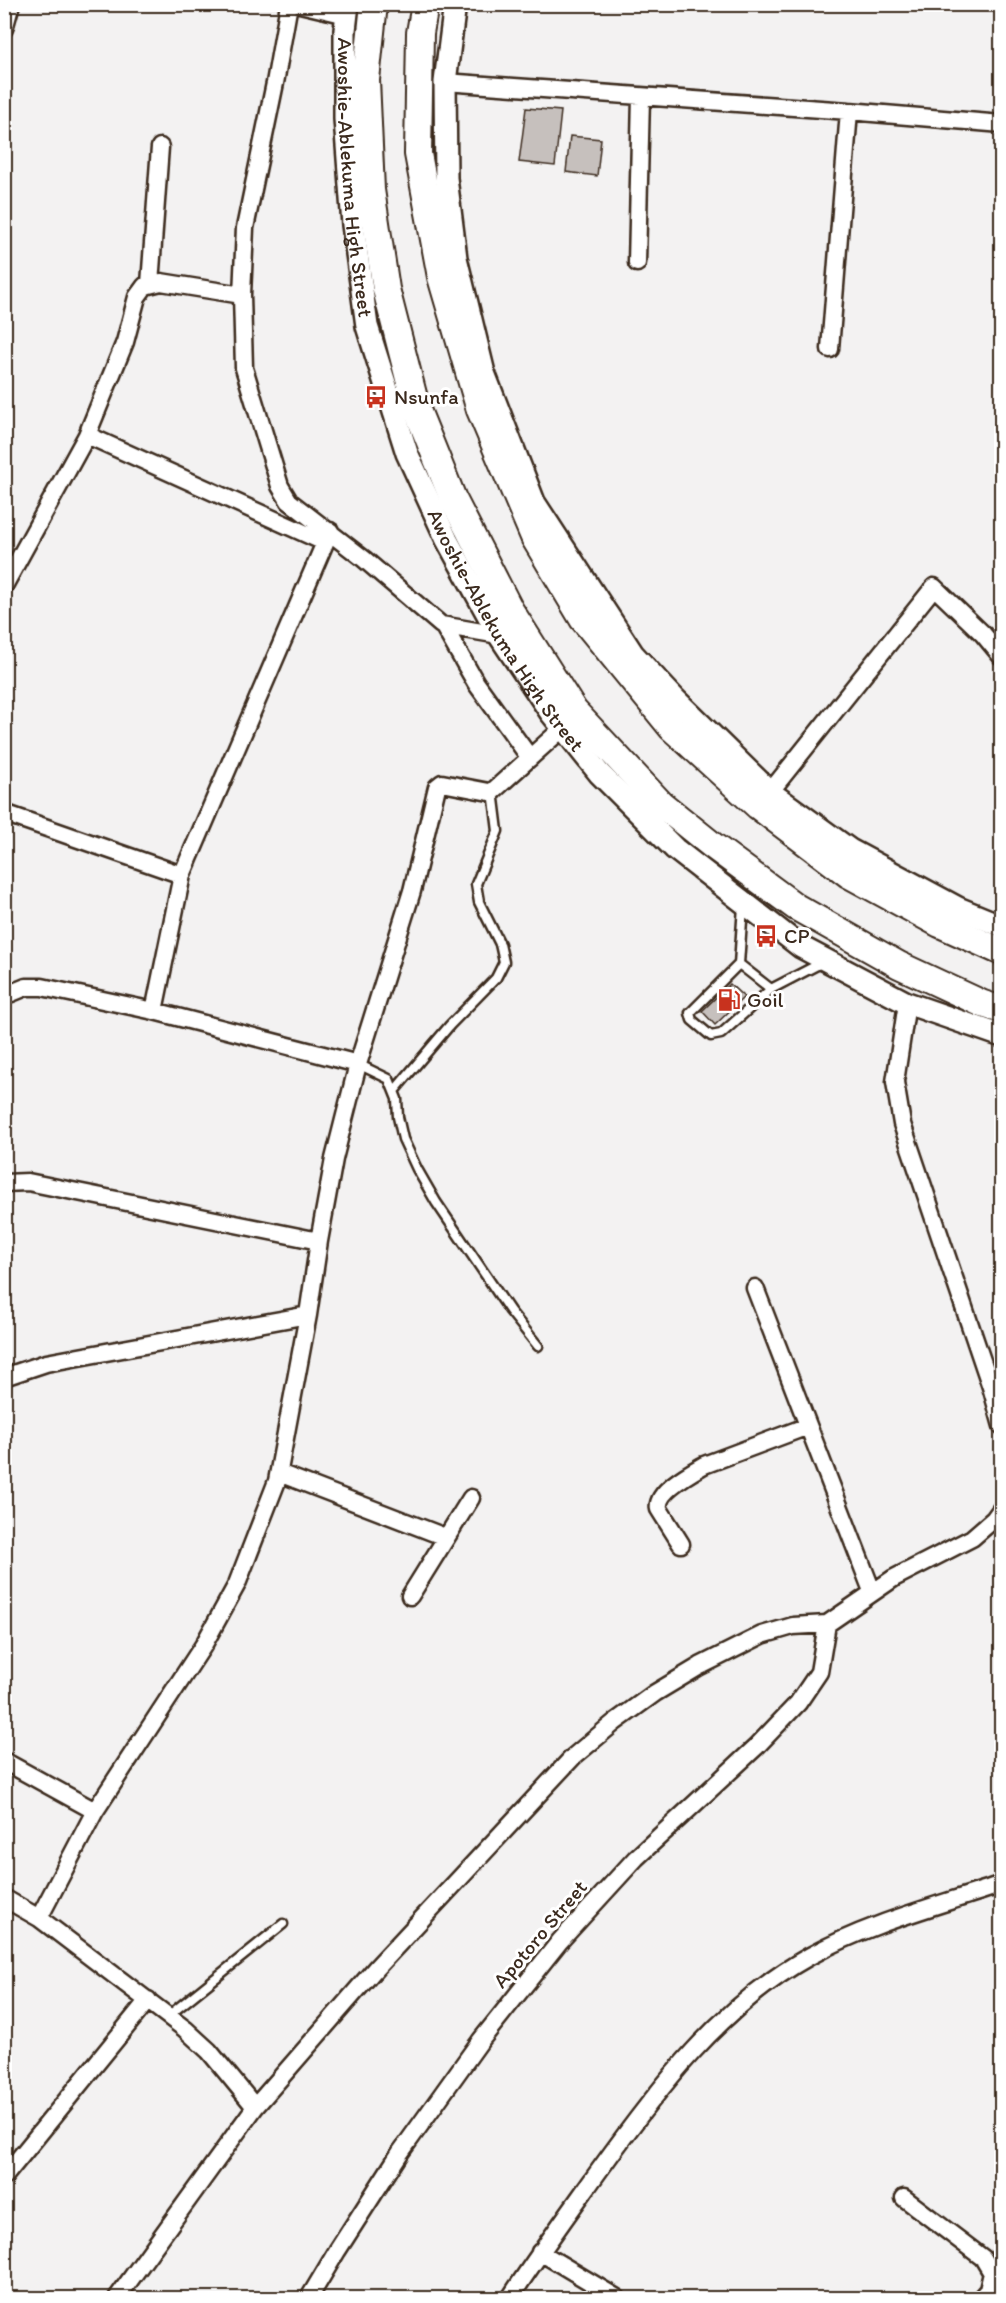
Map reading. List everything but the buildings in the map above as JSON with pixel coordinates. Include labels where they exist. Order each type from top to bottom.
[{"type":"main road","name":"Awoshie-Ablekuma High Street","points":[[374,4],[366,80],[371,190],[386,289],[417,410],[453,499],[510,610],[574,711],[661,804],[796,907],[899,966],[983,1004],[1002,1010]]},
{"type":"main road","points":[[425,4],[420,33],[418,154],[441,277],[480,410],[534,537],[584,619],[672,728],[758,806],[848,874],[940,924],[1002,952]]},
{"type":"street","points":[[4,29],[11,4]]},
{"type":"street","points":[[289,4],[275,84],[244,228],[242,295],[244,368],[280,486],[289,501],[327,536],[444,627],[476,683],[530,758]]},
{"type":"street","points":[[300,4],[347,10]]},
{"type":"street","points":[[455,4],[445,82],[446,178],[456,258],[484,374],[534,502],[633,654],[675,699],[770,792],[850,850],[958,908],[1002,926]]},
{"type":"street","name":"Awoshie-Ablekuma High Street","points":[[347,10],[345,119],[353,225],[367,326],[407,453],[447,540],[499,635],[563,728],[599,773],[675,849],[801,947],[907,1003],[1002,1036]]},
{"type":"street","points":[[445,82],[1002,124]]},
{"type":"street","points":[[637,263],[641,97]]},
{"type":"street","points":[[830,349],[849,111]]},
{"type":"street","points":[[150,284],[160,147]]},
{"type":"street","points":[[4,586],[87,435],[125,342],[137,297],[145,286],[160,282],[242,295]]},
{"type":"street","points":[[87,435],[327,536]]},
{"type":"street","points":[[154,1011],[182,875],[327,536]]},
{"type":"street","points":[[770,792],[934,587],[983,634],[1002,657]]},
{"type":"street","points":[[444,627],[499,635]]},
{"type":"street","points":[[39,1918],[95,1811],[203,1646],[237,1584],[260,1529],[279,1473],[334,1159],[358,1064],[412,891],[437,787],[442,783],[493,791],[563,728]]},
{"type":"street","points":[[4,813],[182,875]]},
{"type":"street","points":[[4,996],[26,987],[42,987],[154,1011],[358,1064]]},
{"type":"street","points":[[907,1003],[895,1082],[902,1124],[997,1388],[1002,1425]]},
{"type":"street","points":[[4,1183],[28,1182],[319,1241]]},
{"type":"street","points":[[754,1288],[872,1591]]},
{"type":"street","points":[[4,1377],[46,1363],[308,1315]]},
{"type":"street","points":[[681,1544],[659,1509],[660,1496],[689,1473],[704,1465],[808,1426]]},
{"type":"street","points":[[279,1473],[445,1537]]},
{"type":"street","points":[[410,1596],[471,1498]]},
{"type":"street","points":[[117,2298],[255,2107],[376,1968],[534,1797],[590,1743],[655,1693],[738,1646],[762,1635],[793,1626],[827,1624],[872,1591],[972,1538],[994,1519],[1002,1508]]},
{"type":"street","name":"Apotoro Street","points":[[309,2298],[399,2153],[481,2040],[560,1941],[636,1858],[756,1747],[798,1703],[819,1672],[827,1624]]},
{"type":"street","points":[[4,1761],[95,1811]]},
{"type":"street","points":[[510,2298],[540,2252],[649,2103],[699,2044],[754,1994],[810,1956],[862,1931],[1002,1884]]},
{"type":"street","points":[[4,1898],[39,1918],[168,2016],[209,2051],[255,2107]]},
{"type":"street","points":[[4,2177],[148,2000]]},
{"type":"street","points":[[904,2198],[983,2258],[992,2273],[988,2290],[981,2298]]},
{"type":"street","points":[[540,2252],[617,2298]]},
{"type":"lane","points":[[395,1090],[450,1025],[496,978],[504,962],[501,944],[479,903],[476,884],[498,831],[493,791]]},
{"type":"lane","points":[[744,903],[739,964],[690,1013],[692,1020],[711,1036],[721,1034],[771,989],[826,960]]},
{"type":"lane","points":[[739,964],[771,989]]},
{"type":"lane","points":[[358,1064],[389,1079],[395,1090],[404,1139],[426,1186],[510,1311],[538,1346]]},
{"type":"lane","points":[[168,2016],[283,1924]]},
{"type":"place","name":"Nsunfa","points":[[376,397]]},
{"type":"place","name":"CP","points":[[766,936]]},
{"type":"place","name":"Goil","points":[[729,1000]]}]
